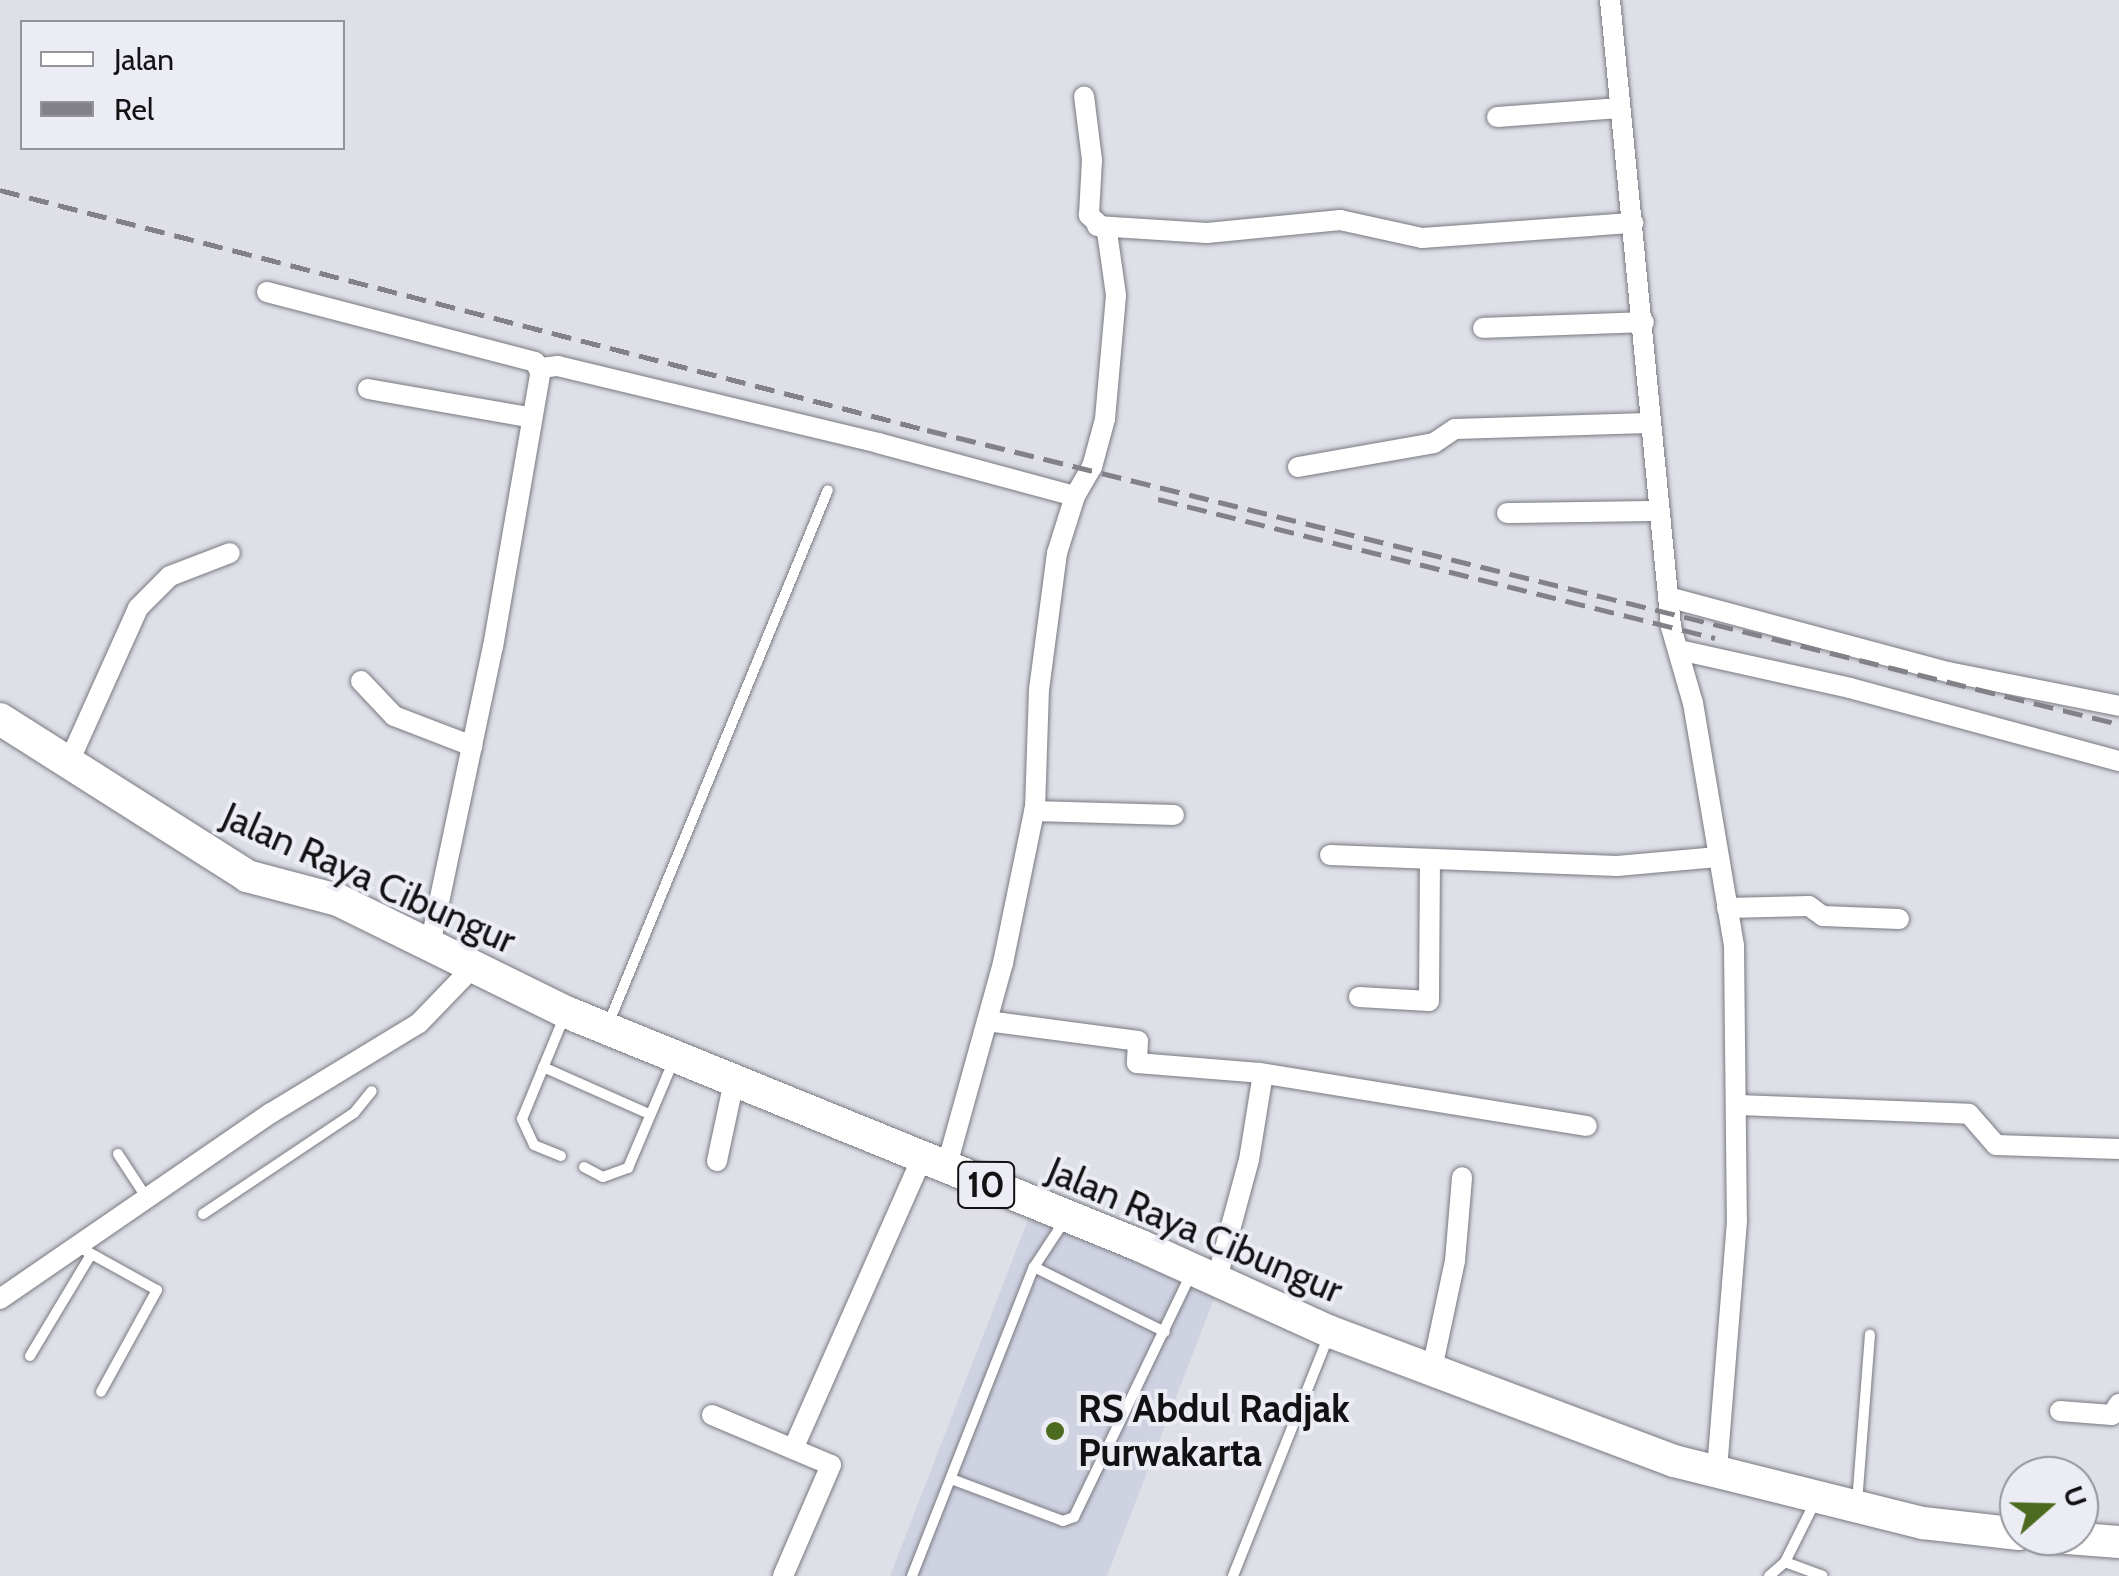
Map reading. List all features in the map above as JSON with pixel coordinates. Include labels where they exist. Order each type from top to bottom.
[{"type":"highway","name":"Jalan Raya Cibungur","points":[[0,719],[246,876],[338,900],[566,1012],[935,1162],[1331,1332],[1627,1445],[1923,1523],[1999,1532]]},
{"type":"street","points":[[1610,0],[1644,322],[1648,423],[1668,597],[1734,946],[1737,1221],[1717,1471]]},
{"type":"street","points":[[793,1448],[935,1162],[988,1020],[1034,811],[1039,689],[1057,553],[1074,496],[1092,467],[1112,382],[1116,296],[1107,232],[1089,215],[1092,160],[1084,96]]},
{"type":"street","points":[[1497,118],[1620,108]]},
{"type":"street","points":[[1097,226],[1207,233],[1340,220],[1422,238],[1633,223]]},
{"type":"street","points":[[267,292],[535,362],[539,370],[472,746],[430,945]]},
{"type":"street","points":[[1482,328],[1644,322]]},
{"type":"street","points":[[539,370],[558,366],[1074,496]]},
{"type":"street","points":[[368,389],[529,417]]},
{"type":"street","points":[[1298,467],[1434,443],[1455,429],[1648,423]]},
{"type":"street","points":[[1507,513],[1658,511]]},
{"type":"street","points":[[68,764],[138,608],[170,576],[230,552]]},
{"type":"street","points":[[1668,597],[1948,672],[2119,706]]},
{"type":"street","points":[[1679,650],[1850,688],[2119,761]]},
{"type":"street","points":[[360,681],[394,716],[472,746]]},
{"type":"street","points":[[1034,811],[1174,816]]},
{"type":"street","points":[[1330,855],[1430,862],[1617,866],[1718,857]]},
{"type":"street","points":[[1359,997],[1429,1001],[1430,862]]},
{"type":"street","points":[[1726,908],[1808,906],[1823,916],[1899,919]]},
{"type":"street","points":[[0,1299],[85,1251],[148,1200],[271,1113],[405,1033],[475,965]]},
{"type":"street","points":[[988,1020],[1138,1041],[1137,1063],[1263,1074],[1587,1126]]},
{"type":"street","points":[[1204,1276],[1249,1160],[1263,1074]]},
{"type":"street","points":[[717,1160],[734,1081]]},
{"type":"street","points":[[1738,1105],[1969,1114],[1996,1145],[2119,1149]]},
{"type":"street","points":[[1432,1369],[1455,1260],[1462,1178]]},
{"type":"street","points":[[2060,1410],[2112,1415],[2119,1404]]},
{"type":"street","points":[[712,1415],[831,1465],[782,1576]]},
{"type":"lane","points":[[606,1027],[828,490]]},
{"type":"lane","points":[[561,1156],[534,1145],[522,1119],[566,1012]]},
{"type":"lane","points":[[584,1168],[602,1177],[628,1168],[676,1056]]},
{"type":"lane","points":[[543,1067],[649,1114]]},
{"type":"lane","points":[[204,1214],[354,1113],[372,1091]]},
{"type":"lane","points":[[118,1154],[148,1200]]},
{"type":"lane","points":[[912,1576],[954,1480],[1034,1267],[1065,1219]]},
{"type":"lane","points":[[30,1356],[85,1251],[158,1295],[101,1392]]},
{"type":"lane","points":[[1034,1267],[1164,1332]]},
{"type":"lane","points":[[954,1480],[1070,1520],[1164,1332],[1204,1276]]},
{"type":"lane","points":[[1232,1576],[1331,1332]]},
{"type":"lane","points":[[1857,1506],[1870,1334]]},
{"type":"lane","points":[[1769,1576],[1785,1562],[1818,1496]]},
{"type":"lane","points":[[1785,1562],[1823,1576]]},
{"type":"shaded area","name":"RS Abdul Radjak Purwakarta","points":[[1031,1212],[1219,1286],[1107,1576],[890,1576]]},
{"type":"railway","points":[[0,190],[927,430],[2119,724]]},
{"type":"railway","points":[[1158,499],[1715,638]]},
{"type":"place","name":"RS Abdul Radjak Purwakarta","points":[[1055,1431]]}]
